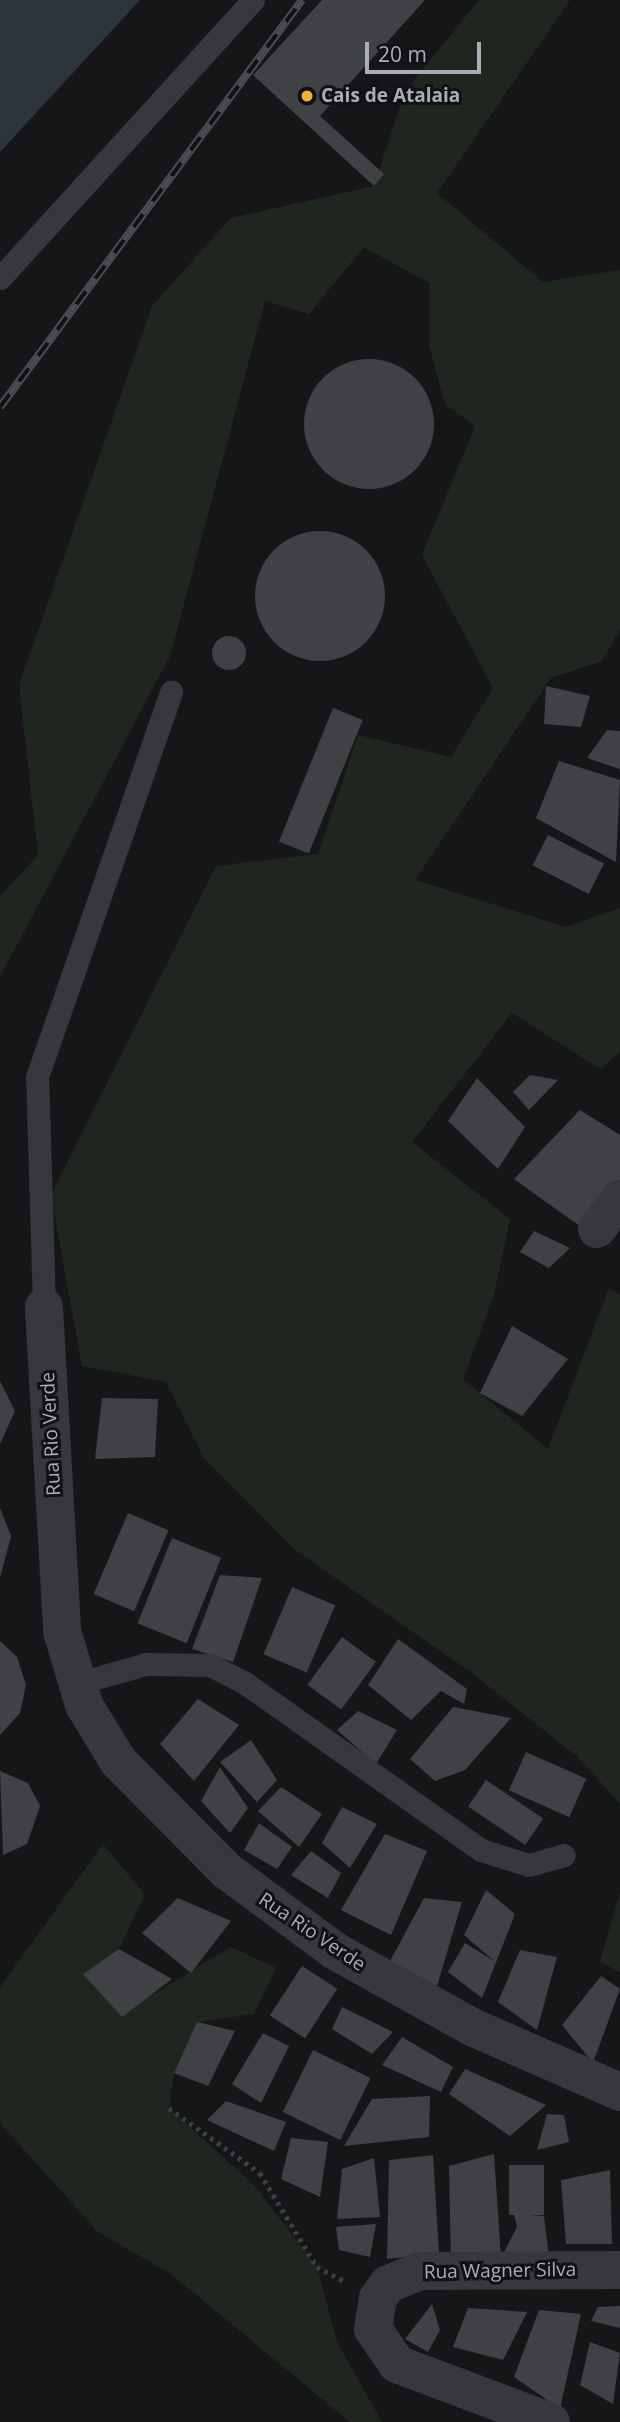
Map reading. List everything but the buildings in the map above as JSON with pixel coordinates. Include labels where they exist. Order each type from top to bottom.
[{"type":"street","points":[[597,1228],[620,1199]]},
{"type":"street","name":"Rua Rio Verde","points":[[44,1307],[62,1631],[75,1684],[93,1724],[134,1780],[280,1912],[414,1997],[620,2092]]},
{"type":"street","name":"Rua Wagner Silva","points":[[378,2298],[388,2284],[420,2271],[620,2270]]},
{"type":"street","points":[[378,2298],[373,2329],[397,2364],[551,2422]]},
{"type":"lane","points":[[0,278],[253,0]]},
{"type":"lane","points":[[44,1307],[37,1077],[172,692]]},
{"type":"lane","points":[[75,1684],[146,1664],[209,1665],[245,1683],[481,1850],[529,1864],[564,1855]]},
{"type":"path","points":[[169,2108],[260,2173],[317,2267],[378,2298]]},
{"type":"shaded area","points":[[0,0],[140,0],[0,152]]},
{"type":"shaded area","points":[[479,0],[570,0],[437,193],[543,282],[620,270],[620,629],[602,661],[551,678],[415,880],[566,927],[620,908],[620,1052],[600,1069],[512,1013],[412,1142],[510,1219],[494,1295],[463,1379],[548,1449],[609,1288],[620,1295],[620,1804],[578,1757],[469,1671],[294,1549],[204,1458],[166,1382],[82,1366],[51,1195],[216,866],[318,854],[358,735],[451,757],[493,688],[422,555],[475,426],[445,404],[429,345],[429,283],[364,247],[309,314],[265,301],[170,656],[0,977],[0,896],[38,855],[19,685],[152,306],[231,218],[374,186],[405,91]]},
{"type":"shaded area","points":[[103,1844],[145,1895],[119,1949],[88,1971],[120,2014],[231,1947],[276,1968],[254,2014],[197,2022],[174,2073],[169,2108],[255,2186],[317,2267],[337,2342],[382,2422],[350,2422],[171,2274],[98,2232],[0,2123],[0,1987]]},
{"type":"shaded area","points":[[620,1893],[620,1973],[600,1961]]},
{"type":"pier","points":[[140,0],[144,0],[144,207],[140,207]]},
{"type":"railway","points":[[0,407],[302,0]]},
{"type":"place","name":"Cais de Atalaia","points":[[307,96]]}]
